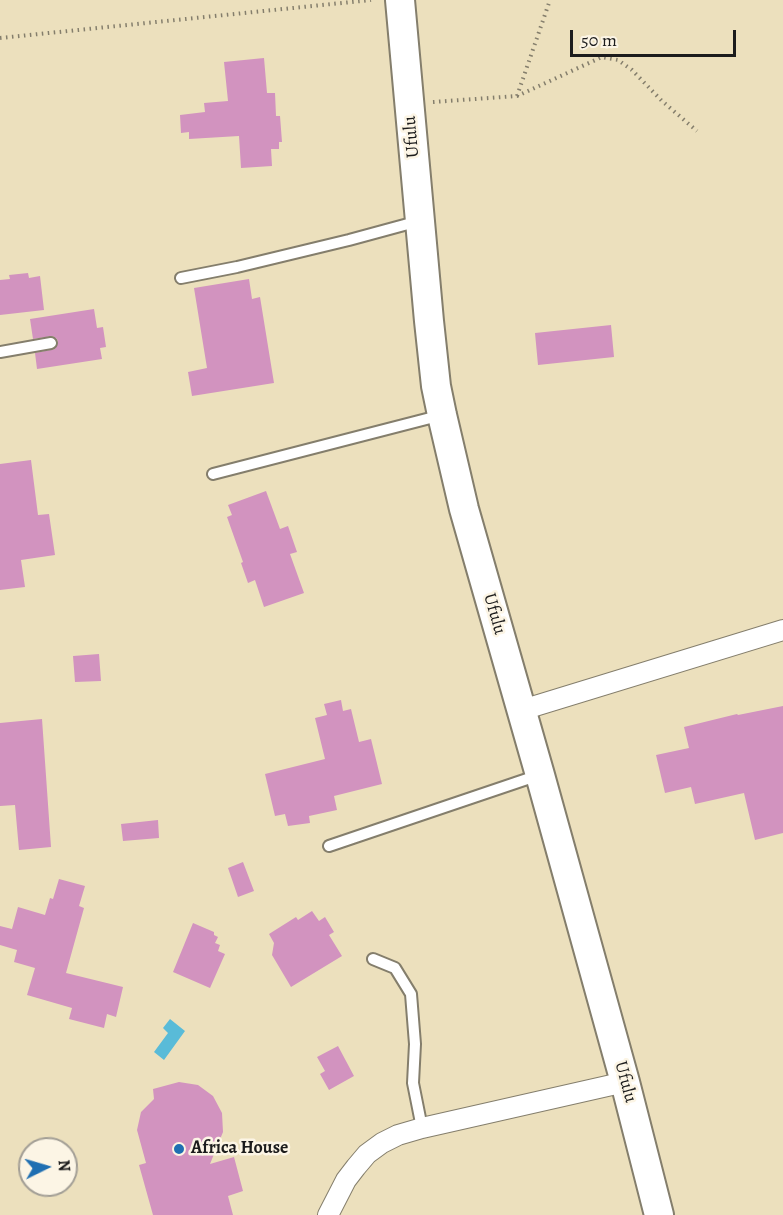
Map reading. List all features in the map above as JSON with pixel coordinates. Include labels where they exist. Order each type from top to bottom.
[{"type":"street","name":"Ufulu","points":[[400,0],[419,220],[435,375],[442,415],[464,509],[625,1082],[659,1215]]},
{"type":"street","points":[[522,710],[783,630]]},
{"type":"street","points":[[327,1215],[346,1180],[367,1154],[398,1135],[625,1082]]},
{"type":"lane","points":[[181,278],[349,240],[419,220]]},
{"type":"lane","points":[[0,352],[51,343]]},
{"type":"lane","points":[[213,474],[442,415]]},
{"type":"lane","points":[[329,846],[540,775]]},
{"type":"lane","points":[[373,959],[395,968],[411,994],[416,1044],[413,1083],[422,1128]]},
{"type":"path","points":[[0,38],[371,0]]},
{"type":"path","points":[[517,96],[550,0]]},
{"type":"path","points":[[409,104],[517,96],[602,57],[618,60],[632,70],[697,131]]},
{"type":"water","points":[[170,1019],[185,1031],[164,1060],[154,1052],[168,1033],[163,1028]]},
{"type":"building","points":[[264,58],[267,93],[275,93],[276,116],[280,116],[282,142],[279,142],[279,149],[271,149],[272,166],[241,168],[239,136],[189,139],[189,132],[181,133],[180,115],[205,112],[204,103],[228,101],[224,62]]},
{"type":"building","points":[[28,273],[29,278],[40,276],[44,310],[0,315],[0,280],[10,279],[9,275]]},
{"type":"building","points":[[249,279],[252,299],[260,297],[274,383],[192,396],[188,372],[207,368],[194,288]]},
{"type":"building","points":[[94,309],[97,328],[103,327],[106,347],[100,348],[102,359],[37,369],[35,353],[55,349],[58,342],[53,336],[33,339],[30,319]]},
{"type":"building","points":[[611,325],[614,357],[538,365],[535,333]]},
{"type":"building","points":[[31,460],[38,515],[49,514],[55,555],[21,560],[25,587],[0,590],[0,464]]},
{"type":"building","points":[[266,491],[280,529],[288,526],[297,552],[290,554],[304,593],[264,607],[255,580],[248,583],[227,517],[232,515],[228,505]]},
{"type":"building","points":[[99,654],[101,681],[75,682],[73,656]]},
{"type":"building","points":[[341,700],[343,711],[351,709],[359,742],[371,739],[382,784],[334,796],[337,810],[309,816],[310,823],[288,826],[285,814],[275,816],[265,774],[325,759],[315,718],[327,715],[324,704]]},
{"type":"building","points":[[783,706],[783,833],[755,840],[744,793],[695,804],[691,787],[665,793],[656,755],[689,748],[684,727]]},
{"type":"building","points":[[42,719],[51,847],[19,850],[15,805],[0,806],[0,723]]},
{"type":"building","points":[[158,820],[159,838],[123,841],[121,824]]},
{"type":"building","points":[[243,862],[254,891],[238,897],[228,868]]},
{"type":"building","points":[[59,879],[85,886],[79,906],[84,908],[66,973],[123,987],[116,1017],[107,1014],[104,1028],[69,1019],[72,1008],[27,995],[35,968],[14,962],[17,950],[0,945],[0,926],[12,929],[18,907],[45,915]]},
{"type":"building","points":[[312,911],[319,921],[325,917],[334,932],[329,935],[342,956],[291,987],[272,955],[274,943],[269,934],[296,917],[298,920]]},
{"type":"building","points":[[193,923],[214,932],[214,935],[218,937],[215,943],[220,945],[218,951],[225,954],[210,988],[173,972]]},
{"type":"building","points":[[338,1046],[354,1076],[329,1090],[320,1074],[325,1071],[317,1057]]},
{"type":"building","name":"Africa House","points":[[179,1082],[198,1085],[213,1096],[222,1113],[223,1132],[210,1164],[234,1157],[243,1191],[228,1196],[233,1215],[153,1215],[139,1165],[146,1163],[137,1130],[141,1112],[154,1099],[153,1089]]},
{"type":"place","name":"Africa House","points":[[179,1149]]}]
